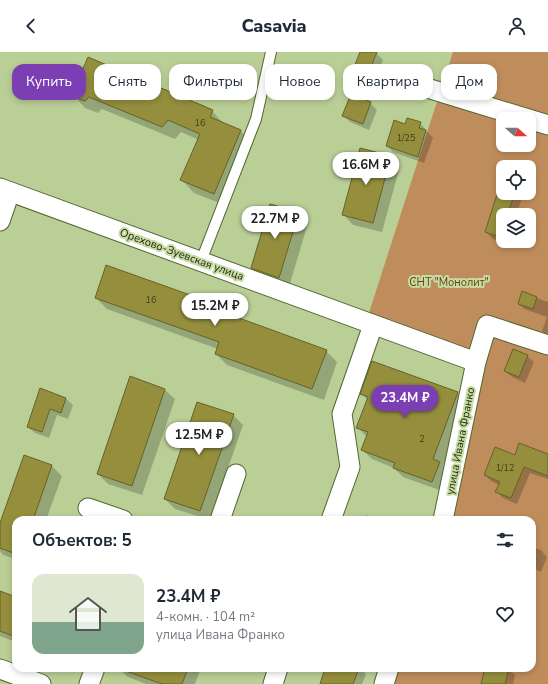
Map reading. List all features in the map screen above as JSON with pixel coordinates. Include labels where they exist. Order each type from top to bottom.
[{"type":"street","points":[[433,90],[548,125]]},
{"type":"street","name":"Орехово-Зуевская улица","points":[[5,190],[476,362]]},
{"type":"street","points":[[0,221],[5,190]]},
{"type":"street","points":[[332,516],[350,467],[342,414],[373,325]]},
{"type":"street","name":"улица Ивана Франко","points":[[444,516],[476,362],[487,325],[548,345]]},
{"type":"street","points":[[221,516],[236,474]]},
{"type":"street","points":[[88,508],[111,516]]},
{"type":"street","points":[[0,669],[41,684]]},
{"type":"street","points":[[89,684],[94,672]]},
{"type":"street","points":[[272,684],[276,672]]},
{"type":"street","points":[[384,684],[388,672]]},
{"type":"lane","points":[[201,261],[256,119],[271,52]]},
{"type":"green space","name":"СНТ \"Монолит\"","points":[[453,52],[548,52],[548,684],[379,684],[384,672],[536,672],[536,516],[444,516],[476,362],[366,322],[441,89],[441,100],[497,100],[497,64],[449,64]]},
{"type":"building","points":[[360,52],[377,52],[372,64],[355,64]]},
{"type":"building","points":[[88,57],[105,64],[94,64],[94,99],[89,97],[86,100],[85,64]]},
{"type":"building","points":[[161,88],[169,91],[169,100],[189,100],[213,110],[210,117],[241,130],[214,194],[180,180],[200,134],[168,120],[162,127],[96,100],[161,100]]},
{"type":"building","points":[[349,100],[366,100],[371,102],[363,124],[342,116]]},
{"type":"building","points":[[407,118],[421,122],[419,128],[426,130],[418,157],[386,146],[394,120],[405,124]]},
{"type":"building","points":[[360,148],[391,156],[373,223],[342,215]]},
{"type":"building","points":[[496,198],[496,200],[512,200],[510,208],[496,208],[496,236],[485,232]]},
{"type":"building","points":[[270,204],[299,212],[279,278],[251,268]]},
{"type":"building","points":[[106,265],[207,301],[206,306],[327,350],[312,389],[215,354],[219,342],[95,298]]},
{"type":"building","points":[[522,291],[537,297],[533,309],[518,304]]},
{"type":"building","points":[[513,349],[528,355],[519,377],[504,371]]},
{"type":"building","points":[[372,361],[458,392],[433,459],[440,462],[432,482],[393,468],[395,463],[361,450],[368,432],[356,428],[368,397],[360,394]]},
{"type":"building","points":[[130,376],[165,389],[132,486],[97,474]]},
{"type":"building","points":[[40,388],[66,398],[61,413],[50,409],[42,432],[27,427]]},
{"type":"building","points":[[197,402],[234,414],[200,511],[164,499]]},
{"type":"building","points":[[519,443],[548,454],[548,476],[524,467],[511,498],[495,492],[500,482],[484,475],[495,447],[515,455]]},
{"type":"building","points":[[24,455],[52,465],[34,516],[12,516],[12,552],[0,548],[0,523]]},
{"type":"building","points":[[0,591],[12,596],[12,636],[0,631]]},
{"type":"building","points":[[129,672],[186,672],[182,684],[162,684]]},
{"type":"building","points":[[324,672],[358,672],[353,684],[320,684]]},
{"type":"building","points":[[484,672],[508,672],[505,684],[481,684]]}]
